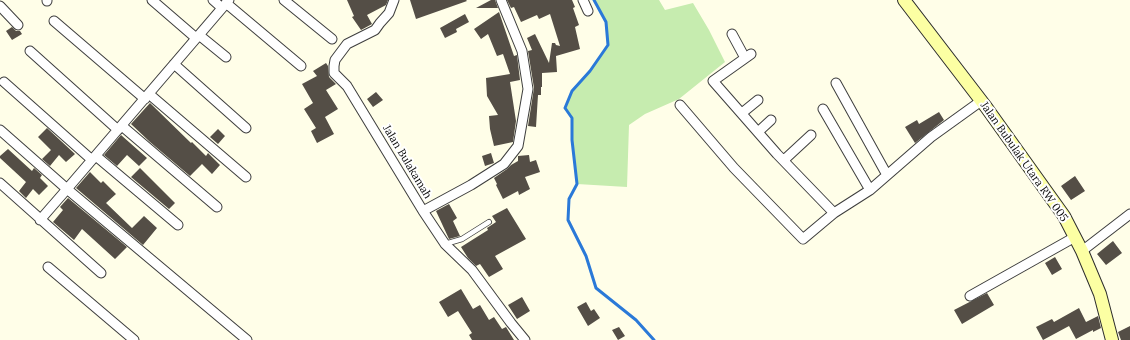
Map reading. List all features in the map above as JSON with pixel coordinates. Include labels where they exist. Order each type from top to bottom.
[{"type":"street","points":[[152,0],[226,57]]},
{"type":"street","points":[[213,0],[226,3],[302,66]]},
{"type":"street","points":[[284,0],[332,39]]},
{"type":"street","name":"Jalan Bulakamah","points":[[394,0],[389,13],[375,30],[351,41],[343,48],[335,60],[334,73],[347,86],[423,211],[445,244],[472,270],[511,324],[525,340]]},
{"type":"street","points":[[423,211],[471,185],[504,164],[518,146],[528,89],[522,51],[501,0]]},
{"type":"street","points":[[583,0],[588,11]]},
{"type":"street","name":"Jalan Bubulak Utara RW 005","points":[[904,0],[982,102],[1056,205],[1082,251],[1100,294],[1112,340]]},
{"type":"street","points":[[40,220],[226,3]]},
{"type":"street","points":[[0,6],[18,25]]},
{"type":"street","points":[[54,21],[246,177]]},
{"type":"street","points":[[732,34],[748,56],[713,81],[758,132],[834,213]]},
{"type":"street","points":[[30,51],[120,128],[217,207]]},
{"type":"street","points":[[174,64],[246,128]]},
{"type":"street","points":[[4,82],[94,158],[178,225]]},
{"type":"street","points":[[836,83],[887,175]]},
{"type":"street","points":[[742,113],[758,100]]},
{"type":"street","points":[[680,106],[734,168],[803,239],[834,213],[870,190],[931,137],[982,102]]},
{"type":"street","points":[[823,109],[870,190]]},
{"type":"street","points":[[758,132],[771,120]]},
{"type":"street","points":[[0,130],[67,190],[246,340]]},
{"type":"street","points":[[784,160],[811,135]]},
{"type":"street","points":[[0,183],[101,273]]},
{"type":"street","points":[[1082,251],[1130,214]]},
{"type":"street","points":[[970,296],[1075,237]]},
{"type":"street","points":[[48,267],[134,340]]},
{"type":"lane","points":[[445,244],[462,239],[489,222]]},
{"type":"green space","points":[[594,0],[659,0],[665,10],[693,3],[725,62],[679,99],[645,114],[629,125],[627,187],[577,184],[572,140],[572,118],[565,108],[572,91],[590,71],[608,45],[606,22]]},
{"type":"building","points":[[347,0],[388,0],[386,5],[367,15],[372,24],[361,30],[352,17],[354,16]]},
{"type":"building","points":[[410,0],[466,0],[467,1],[416,19]]},
{"type":"building","points":[[491,0],[495,0],[498,8],[476,8]]},
{"type":"building","points":[[507,0],[572,0],[575,7],[573,8],[579,25],[575,27],[580,49],[556,56],[557,72],[542,73],[541,95],[538,95],[536,127],[528,126],[534,88],[528,51],[532,50],[527,38],[535,34],[549,63],[552,43],[560,46],[550,14],[539,19],[537,15],[521,22],[514,7],[511,8]]},
{"type":"building","points":[[499,12],[514,56],[517,55],[520,80],[510,82],[516,121],[513,142],[494,146],[489,116],[498,115],[487,96],[486,78],[510,74],[503,54],[497,56],[488,34],[481,39],[474,29]]},
{"type":"building","points":[[465,14],[469,22],[456,29],[457,32],[445,38],[440,28]]},
{"type":"building","points":[[12,27],[16,31],[20,31],[22,34],[12,40],[6,31]]},
{"type":"building","points":[[326,63],[328,66],[329,77],[336,84],[326,90],[338,109],[325,117],[334,134],[317,143],[311,131],[316,128],[304,109],[313,103],[302,84],[317,76],[313,71]]},
{"type":"building","points":[[376,92],[383,100],[373,107],[367,99]]},
{"type":"building","points":[[150,103],[191,143],[192,142],[206,156],[208,153],[220,165],[212,174],[202,164],[190,176],[131,124]]},
{"type":"building","points":[[939,112],[944,120],[915,143],[905,127],[917,120],[919,124]]},
{"type":"building","points":[[47,128],[75,154],[66,162],[59,155],[50,166],[42,159],[51,150],[38,137]]},
{"type":"building","points":[[218,129],[225,136],[218,144],[210,137]]},
{"type":"building","points":[[121,135],[147,158],[139,166],[127,155],[117,166],[104,155]]},
{"type":"building","points":[[8,149],[32,171],[34,168],[42,175],[40,178],[48,186],[39,195],[33,189],[26,198],[19,191],[26,182],[0,158],[0,156]]},
{"type":"building","points":[[491,153],[494,163],[485,166],[482,156]]},
{"type":"building","points":[[529,155],[530,162],[536,160],[540,172],[525,177],[530,189],[519,195],[518,191],[503,199],[494,178],[518,161],[518,156]]},
{"type":"building","points":[[140,168],[175,203],[169,209],[131,177]]},
{"type":"building","points":[[90,172],[101,183],[103,181],[116,194],[106,203],[132,228],[144,216],[157,228],[143,245],[76,188]]},
{"type":"building","points":[[1075,176],[1085,191],[1071,200],[1061,186]]},
{"type":"building","points":[[68,198],[127,247],[115,259],[82,229],[74,240],[53,222],[63,210],[60,207]]},
{"type":"building","points":[[449,204],[457,218],[453,221],[460,236],[449,239],[436,211]]},
{"type":"building","points":[[507,208],[526,239],[495,256],[503,269],[489,277],[480,264],[476,266],[468,258],[461,247],[488,230],[487,228],[496,222],[492,216]]},
{"type":"building","points":[[1113,241],[1122,253],[1106,265],[1097,254]]},
{"type":"building","points":[[1055,257],[1062,269],[1052,275],[1045,263]]},
{"type":"building","points":[[461,289],[473,309],[480,305],[489,320],[494,317],[502,329],[506,327],[514,340],[472,340],[469,335],[472,333],[458,311],[448,317],[439,302]]},
{"type":"building","points":[[987,293],[994,305],[962,324],[954,310]]},
{"type":"building","points":[[522,297],[530,311],[517,319],[508,305]]},
{"type":"building","points":[[586,302],[591,311],[594,309],[600,318],[588,326],[577,307]]},
{"type":"building","points":[[1079,308],[1086,322],[1098,316],[1101,328],[1093,332],[1093,330],[1076,339],[1069,326],[1043,340],[1036,327],[1052,319],[1054,322]]},
{"type":"building","points":[[1130,326],[1130,340],[1121,340],[1118,332]]},
{"type":"building","points":[[619,327],[625,336],[618,340],[612,330]]},
{"type":"waterway","points":[[594,0],[606,22],[608,45],[590,71],[572,91],[565,108],[572,118],[572,140],[577,184],[569,199],[568,220],[586,256],[596,288],[636,320],[654,340]]}]
